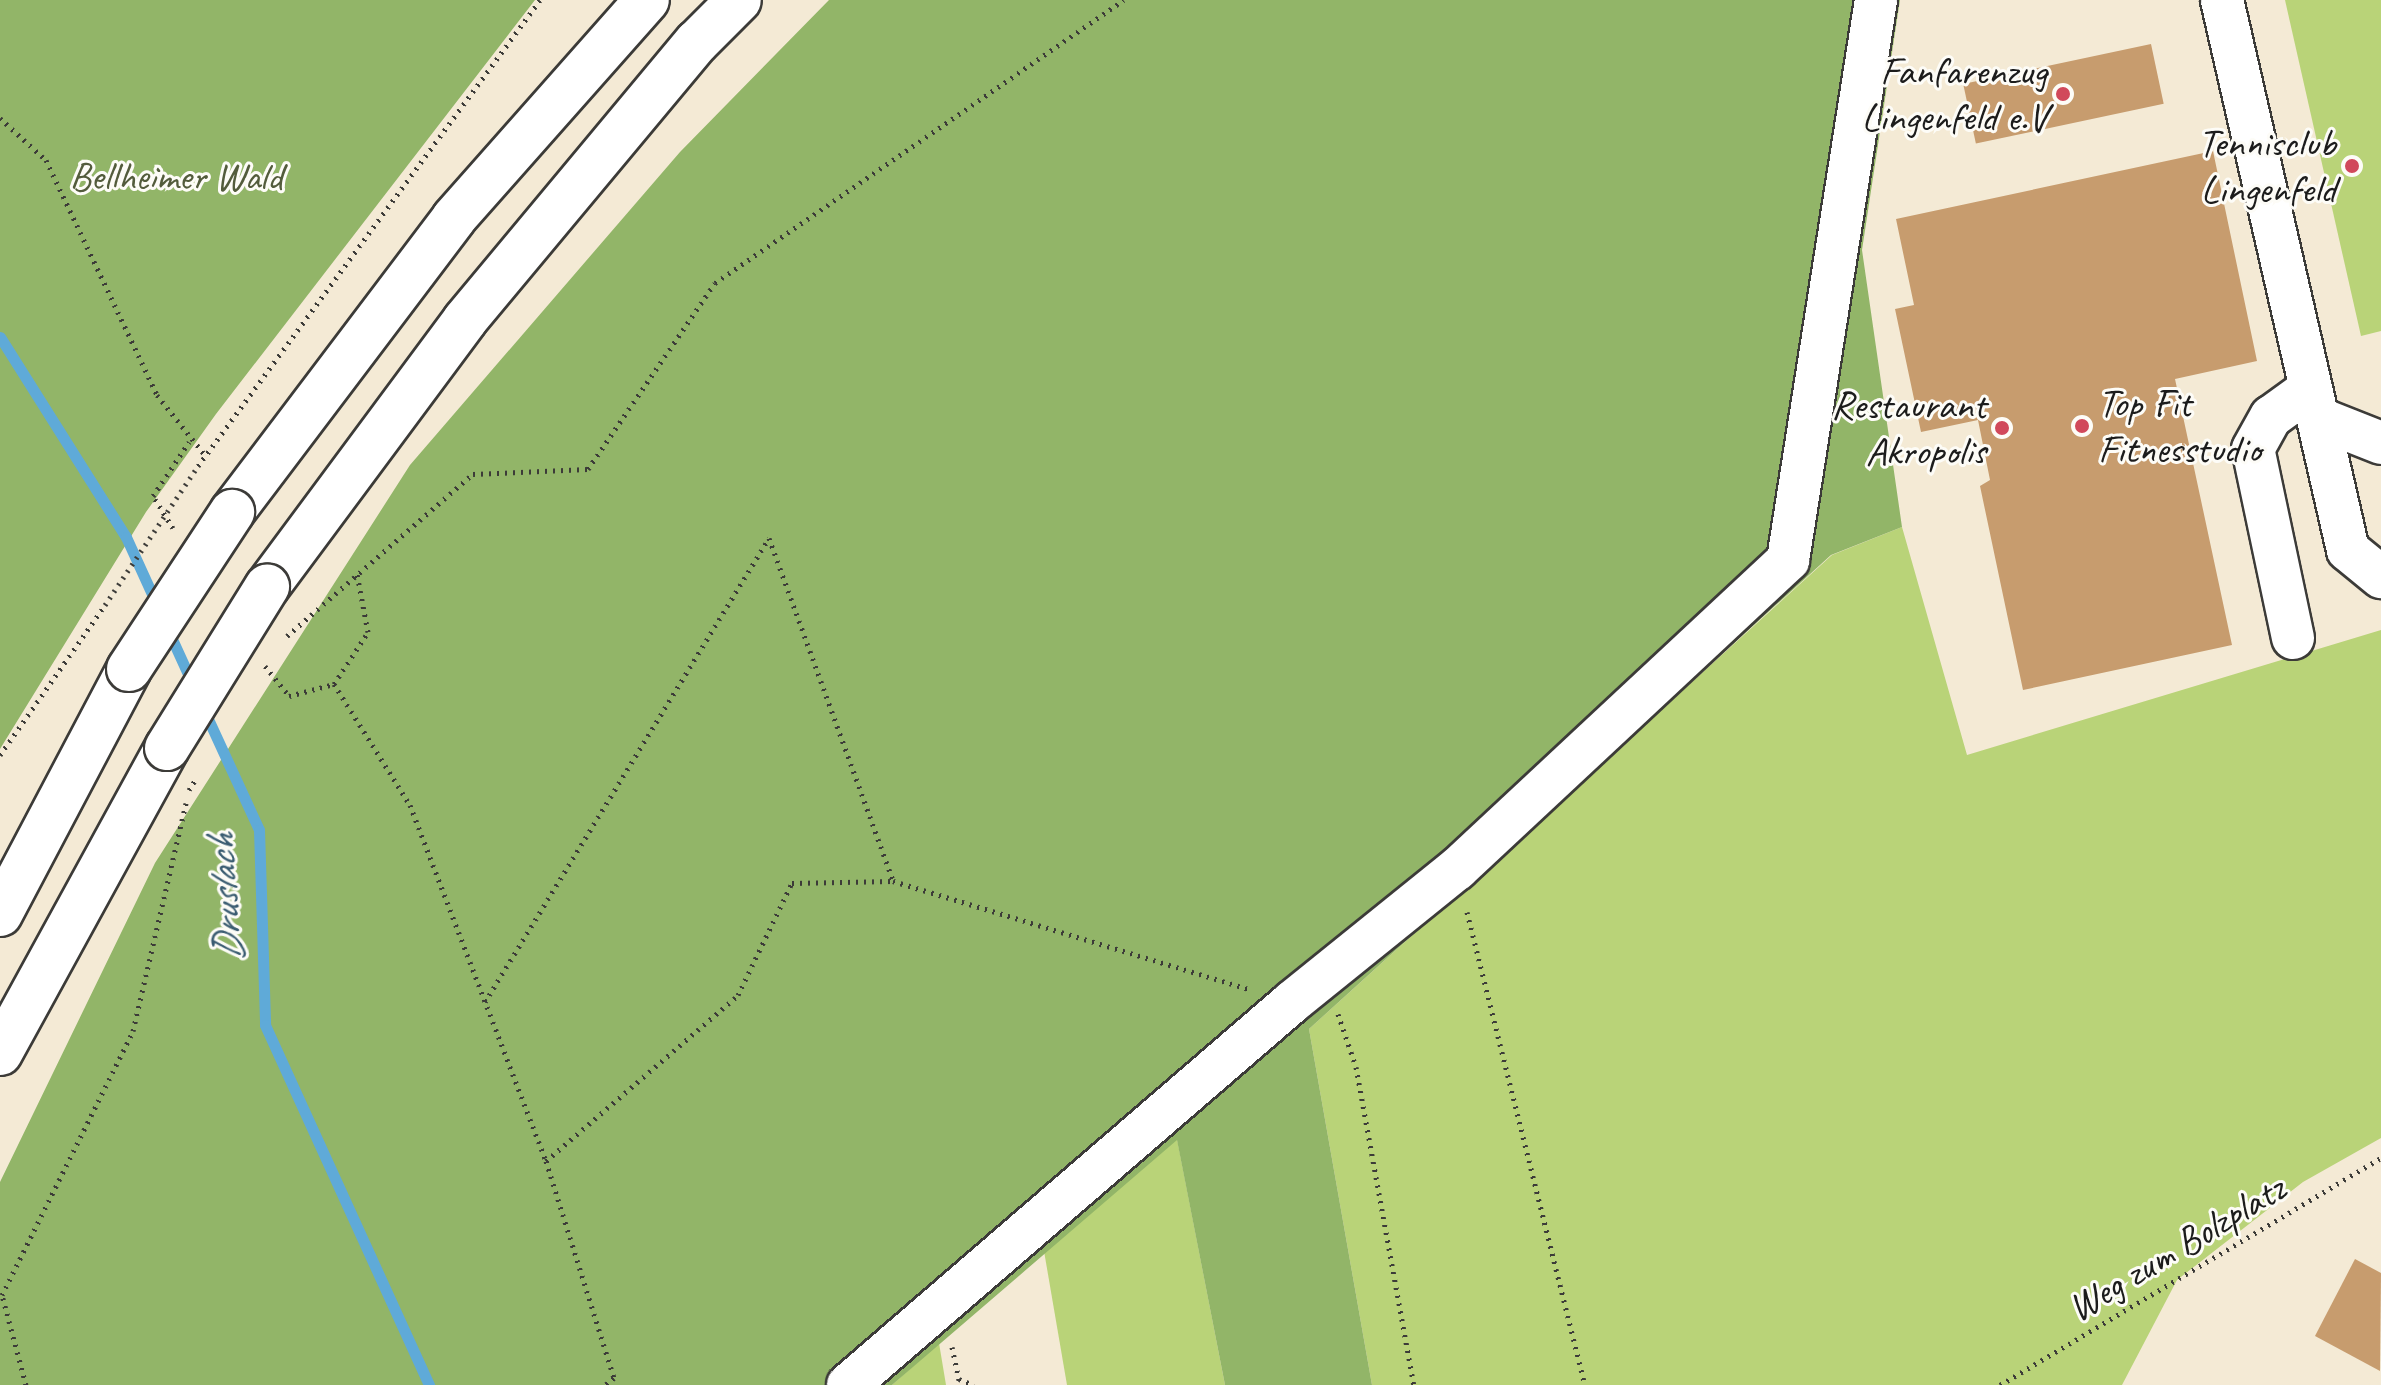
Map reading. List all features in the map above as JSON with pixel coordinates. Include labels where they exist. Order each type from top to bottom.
[{"type":"highway","points":[[0,914],[129,669],[232,512],[454,218],[647,0]]},
{"type":"highway","points":[[0,1053],[167,748],[267,587],[465,320],[697,42],[739,0]]},
{"type":"street","points":[[848,1385],[1292,1002],[1457,869],[1788,560],[1876,0]]},
{"type":"street","points":[[2222,0],[2348,550],[2381,577]]},
{"type":"street","points":[[2293,638],[2253,449],[2271,417],[2315,403],[2381,443]]},
{"type":"path","points":[[0,755],[205,455],[540,0]]},
{"type":"path","points":[[278,645],[473,474],[588,469],[715,283],[1124,0]]},
{"type":"path","points":[[0,118],[46,160],[157,395],[189,442],[205,455]]},
{"type":"path","points":[[153,496],[189,442]]},
{"type":"path","points":[[485,1002],[769,538],[893,881]]},
{"type":"path","points":[[289,696],[334,684],[368,632],[357,573]]},
{"type":"path","points":[[334,684],[410,805],[546,1161],[616,1382],[605,1385]]},
{"type":"path","points":[[26,1385],[2,1295],[133,1031],[189,790]]},
{"type":"path","points":[[1457,869],[1585,1385]]},
{"type":"path","points":[[546,1161],[738,995],[792,883],[893,881],[1292,1002]]},
{"type":"path","points":[[1325,976],[1356,1067],[1414,1385]]},
{"type":"path","name":"Weg zum Bolzplatz","points":[[2000,1385],[2381,1158]]},
{"type":"path","points":[[959,1379],[974,1385]]},
{"type":"green space","name":"Bellheimer Wald","points":[[0,0],[535,0],[216,414],[146,512],[0,749]]},
{"type":"green space","points":[[829,0],[1900,0],[1862,250],[1902,527],[1831,555],[1309,1029],[1372,1385],[1225,1385],[1177,1140],[892,1385],[0,1385],[0,1182],[155,863],[410,465],[680,152]]},
{"type":"green space","name":"Tennisclub Lingenfeld","points":[[2285,0],[2381,0],[2381,331],[2361,336]]},
{"type":"green space","points":[[1902,527],[1967,755],[2381,630],[2381,1138],[2303,1182],[2177,1280],[2122,1385],[1372,1385],[1309,1029],[1832,555]]},
{"type":"green space","points":[[1177,1139],[1225,1385],[1067,1385],[1044,1251]]},
{"type":"green space","points":[[939,1343],[946,1385],[892,1385]]},
{"type":"building","name":"Fanfarenzug Lingenfeld e.V","points":[[2151,44],[2164,104],[1976,144],[1963,84]]},
{"type":"building","name":"Top Fit Fitnesstudio","points":[[2213,151],[2257,361],[2175,379],[2232,645],[2023,690],[1980,486],[1990,480],[1978,420],[1921,432],[1895,309],[1914,305],[1896,219]]},
{"type":"building","points":[[2355,1259],[2381,1273],[2380,1371],[2315,1336]]},
{"type":"waterway","name":"Druslach","points":[[0,337],[126,537],[157,605]]},
{"type":"waterway","name":"Druslach","points":[[167,628],[193,685]]},
{"type":"waterway","name":"Druslach","points":[[203,708],[259,830],[265,1025],[429,1385]]},
{"type":"place","name":"Fanfarenzug Lingenfeld e.V","points":[[2063,94]]},
{"type":"place","name":"Tennisclub Lingenfeld","points":[[2352,166]]},
{"type":"place","name":"Top Fit Fitnesstudio","points":[[2082,426]]},
{"type":"place","name":"Restaurant Akropolis","points":[[2002,428]]}]
